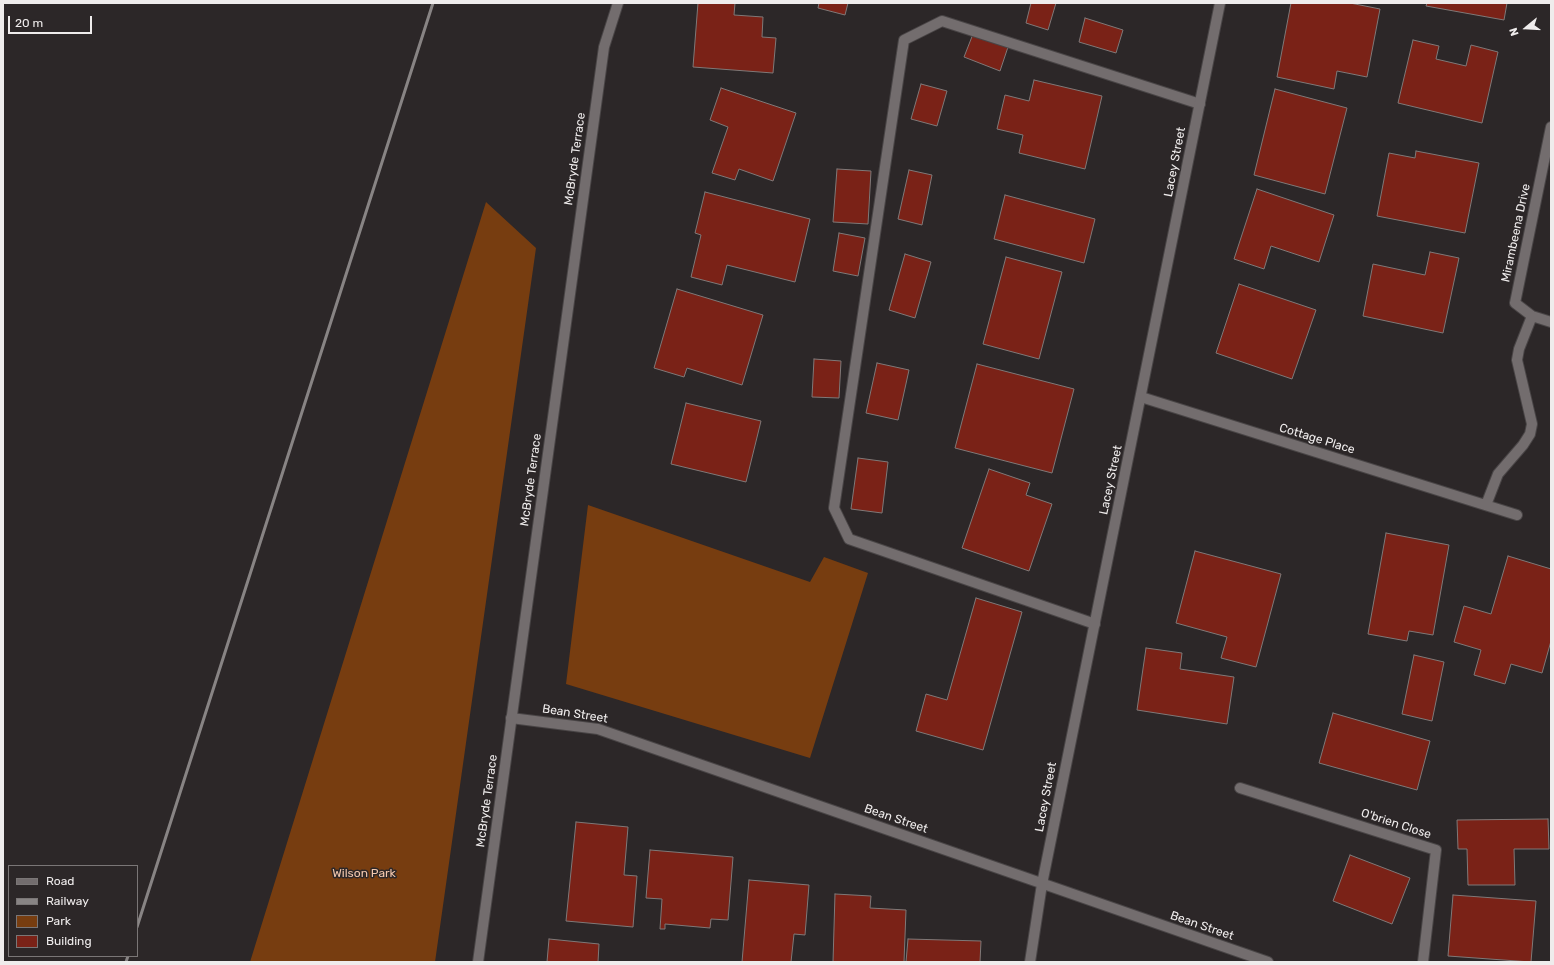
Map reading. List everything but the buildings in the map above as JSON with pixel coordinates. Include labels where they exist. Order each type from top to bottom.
[{"type":"street","name":"McBryde Terrace","points":[[478,962],[604,47],[618,3]]},
{"type":"street","name":"Lacey Street","points":[[1030,962],[1042,884],[1220,3]]},
{"type":"street","points":[[1095,624],[848,539],[834,508],[904,40],[942,21],[1200,104]]},
{"type":"street","name":"Mirambeena Drive","points":[[1551,127],[1515,303],[1532,316],[1551,322]]},
{"type":"street","points":[[1486,505],[1498,474],[1523,445],[1530,434],[1532,424],[1517,360],[1519,349],[1532,316]]},
{"type":"street","name":"Cottage Place","points":[[1141,397],[1517,515]]},
{"type":"street","name":"Bean Street","points":[[511,718],[598,729],[1268,962]]},
{"type":"street","name":"O'brien Close","points":[[1240,788],[1436,850],[1423,962]]},
{"type":"green space","name":"Wilson Park","points":[[486,202],[536,248],[435,962],[250,962]]},
{"type":"green space","points":[[588,505],[810,582],[824,557],[868,573],[810,758],[566,684]]},
{"type":"railway","points":[[138,924],[433,3]]},
{"type":"railway","points":[[126,962],[128,957]]}]
